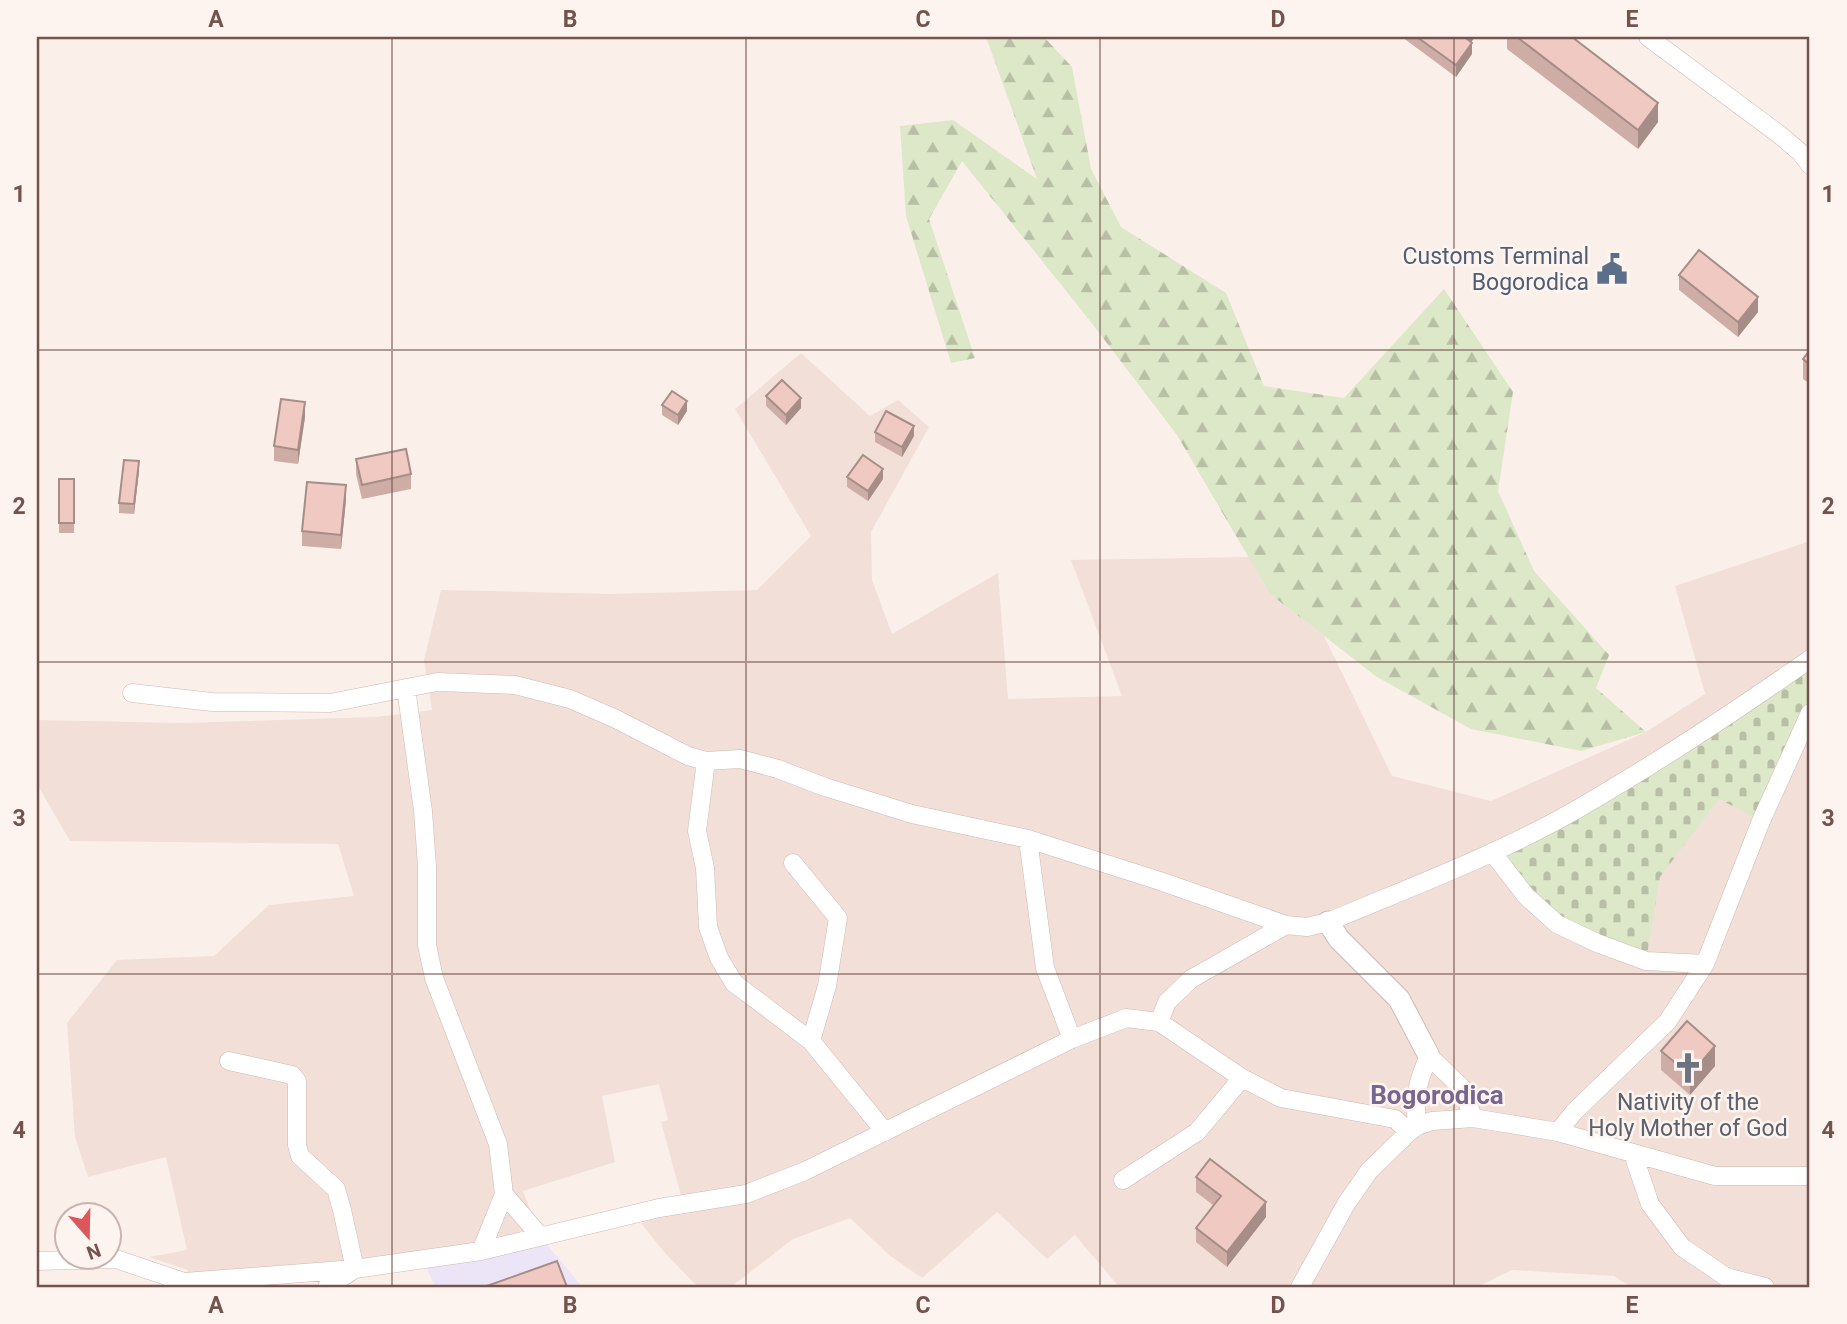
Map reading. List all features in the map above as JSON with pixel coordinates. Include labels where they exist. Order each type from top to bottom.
[{"type":"street","points":[[1648,37],[1780,135],[1801,153],[1810,165]]},
{"type":"street","points":[[132,693],[212,702],[330,703],[437,682],[514,685],[570,699],[688,756],[706,761],[740,759],[778,769],[825,787],[912,814],[1028,839],[1286,925],[1307,927],[1328,922],[1492,852],[1580,808],[1748,702],[1810,659]]},
{"type":"street","points":[[405,688],[424,825],[427,945],[434,978],[498,1144],[504,1194],[481,1251]]},
{"type":"street","points":[[1558,1132],[1574,1112],[1668,1021],[1705,964],[1761,821],[1810,713]]},
{"type":"street","points":[[706,761],[697,831],[705,868],[708,927],[719,958],[734,983],[811,1041],[885,1132]]},
{"type":"street","points":[[1028,839],[1045,968],[1072,1039]]},
{"type":"street","points":[[1492,852],[1526,896],[1558,924],[1597,943],[1646,961],[1705,964]]},
{"type":"street","points":[[793,863],[838,919],[827,986],[811,1041]]},
{"type":"street","points":[[1328,922],[1339,939],[1399,999],[1429,1056],[1463,1089],[1473,1118]]},
{"type":"street","points":[[1159,1022],[1167,1002],[1191,979],[1286,925]]},
{"type":"street","points":[[37,1261],[116,1259],[184,1282],[355,1269],[481,1251],[659,1208],[746,1194],[805,1171],[1072,1039],[1126,1018],[1159,1022],[1242,1078],[1282,1098],[1395,1119],[1413,1129]]},
{"type":"street","points":[[1413,1129],[1419,1078],[1429,1056]]},
{"type":"street","points":[[229,1061],[292,1075],[297,1081],[297,1145],[300,1156],[336,1189],[355,1269]]},
{"type":"street","points":[[1124,1180],[1197,1132],[1242,1078]]},
{"type":"street","points":[[1300,1287],[1346,1204],[1369,1171],[1413,1129],[1432,1121],[1473,1118],[1558,1132],[1715,1175],[1810,1176]]},
{"type":"street","points":[[1633,1154],[1650,1204],[1682,1247],[1726,1277],[1765,1287]]},
{"type":"street","points":[[504,1194],[540,1236]]},
{"type":"street","points":[[327,1287],[355,1269]]},
{"type":"shaded area","points":[[801,353],[870,416],[898,400],[929,427],[871,532],[872,580],[892,634],[998,573],[1008,699],[1122,696],[1071,560],[1249,557],[1270,594],[1324,636],[1392,776],[1491,801],[1646,732],[1705,694],[1675,586],[1810,541],[1810,1287],[1631,1287],[1614,1276],[1512,1270],[1477,1287],[1119,1287],[1075,1235],[1047,1259],[997,1212],[922,1278],[889,1255],[850,1218],[793,1239],[731,1287],[698,1287],[664,1252],[641,1223],[685,1210],[661,1122],[668,1120],[659,1084],[602,1096],[615,1162],[523,1191],[540,1236],[481,1251],[184,1282],[188,1270],[149,1257],[187,1250],[166,1157],[88,1177],[75,1137],[67,1023],[117,960],[214,956],[269,905],[354,896],[338,844],[70,841],[37,784],[37,720],[183,723],[376,717],[432,710],[424,660],[441,590],[611,594],[757,590],[811,536],[735,409]]},
{"type":"shaded area","points":[[540,1236],[582,1287],[435,1287],[423,1260]]},
{"type":"green space","points":[[986,37],[1044,37],[1072,67],[1091,169],[1121,227],[1226,293],[1264,386],[1344,398],[1444,289],[1513,392],[1498,491],[1534,571],[1609,655],[1596,688],[1646,732],[1581,751],[1471,729],[1377,677],[1270,594],[1177,435],[962,161],[929,219],[975,358],[951,363],[906,216],[900,126],[953,120],[1037,179]]},
{"type":"green space","points":[[1810,659],[1810,713],[1761,821],[1719,799],[1660,877],[1646,961],[1557,924],[1492,852]]},
{"type":"building","points":[[1417,37],[1467,37],[1472,43],[1456,65]]},
{"type":"building","points":[[1517,37],[1572,37],[1658,103],[1638,130]]},
{"type":"building","points":[[1699,250],[1758,297],[1738,322],[1679,275]]},
{"type":"building","points":[[1810,350],[1810,365],[1803,359]]},
{"type":"building","points":[[782,380],[801,398],[786,415],[766,396]]},
{"type":"building","points":[[672,391],[687,401],[678,415],[662,405]]},
{"type":"building","points":[[281,399],[305,402],[298,450],[274,446]]},
{"type":"building","points":[[886,411],[914,426],[902,447],[875,432]]},
{"type":"building","points":[[406,449],[411,474],[362,485],[356,459]]},
{"type":"building","points":[[863,455],[883,469],[868,491],[847,477]]},
{"type":"building","points":[[124,460],[139,461],[134,504],[119,503]]},
{"type":"building","points":[[59,479],[74,479],[74,523],[59,523]]},
{"type":"building","points":[[307,482],[346,485],[341,535],[302,531]]},
{"type":"building","points":[[1687,1021],[1715,1046],[1690,1075],[1661,1051]]},
{"type":"building","points":[[1210,1159],[1266,1202],[1227,1252],[1196,1228],[1221,1196],[1196,1177]]},
{"type":"building","points":[[557,1261],[567,1287],[484,1287]]},
{"type":"place","name":"Customs Terminal Bogorodica","points":[[1612,269]]},
{"type":"place","name":"Nativity of the Holy Mother of God","points":[[1688,1068]]},
{"type":"district","name":"Bogorodica","points":[[1437,1095]]}]
